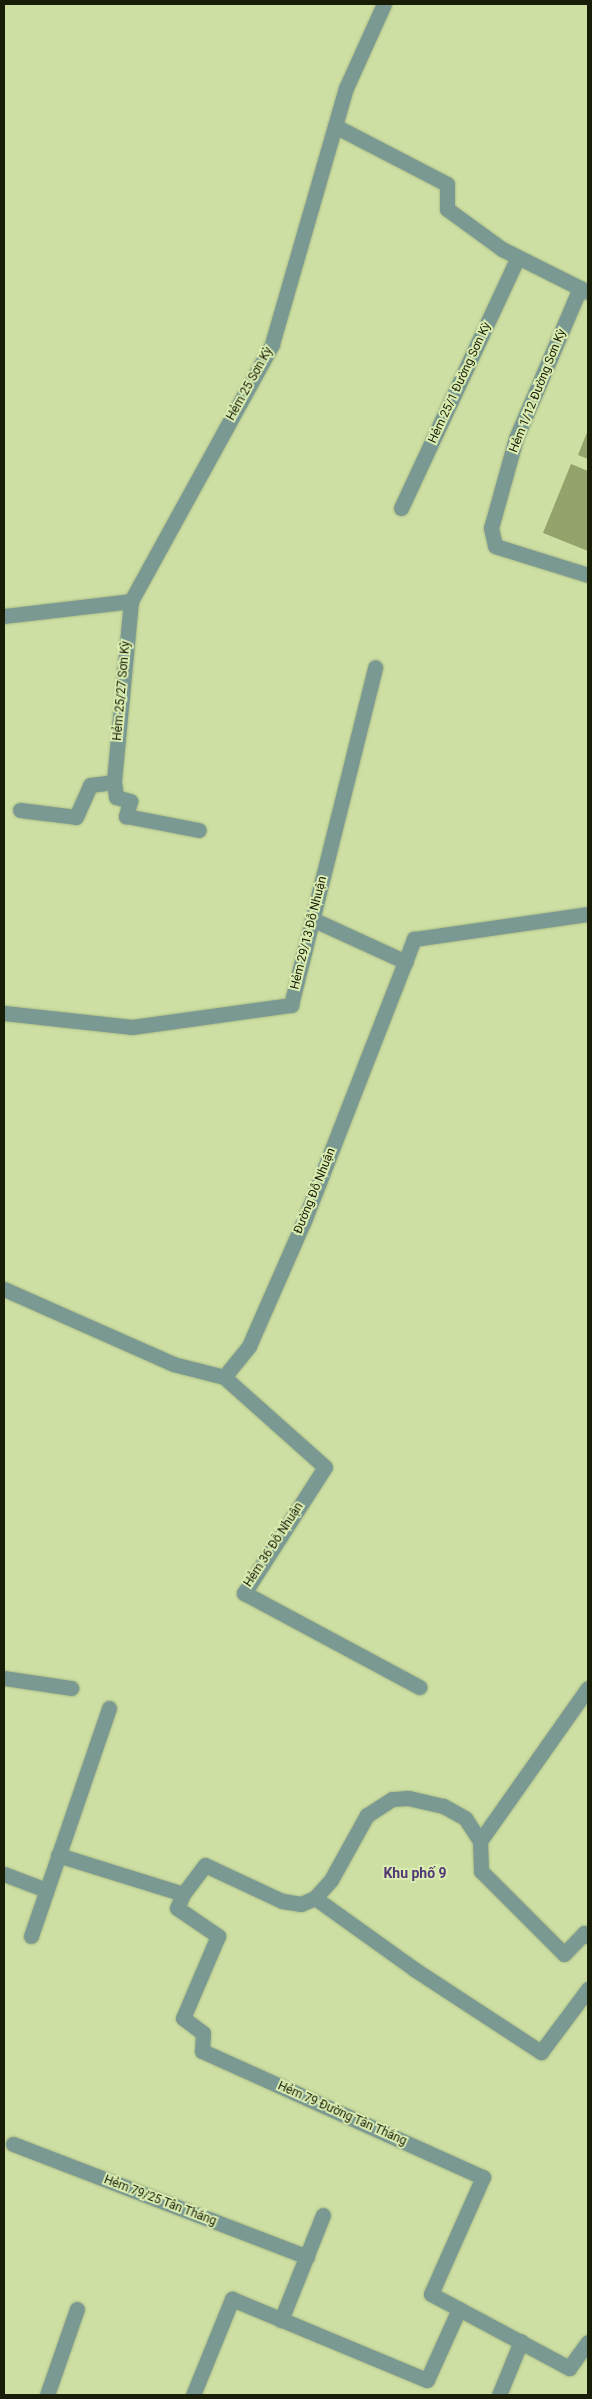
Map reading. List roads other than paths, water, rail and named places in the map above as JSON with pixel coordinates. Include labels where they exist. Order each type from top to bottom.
[{"type":"street","name":"Hẻm 25 Sơn Kỳ","points":[[131,600],[272,344],[346,88],[384,4]]},
{"type":"street","points":[[335,126],[447,184],[447,209],[518,258],[584,290]]},
{"type":"street","name":"Hẻm 25/1 Đường Sơn Kỳ","points":[[401,508],[518,258]]},
{"type":"street","name":"Hẻm 1/12 Đường Sơn Kỳ","points":[[584,290],[516,438],[491,528],[495,546],[588,575]]},
{"type":"street","points":[[4,616],[131,600]]},
{"type":"street","name":"Hẻm 25/27 Sơn Kỳ","points":[[114,782],[131,600]]},
{"type":"street","name":"Hẻm 29/13 Đỗ Nhuận","points":[[4,1013],[132,1027],[291,1005],[375,667]]},
{"type":"street","points":[[20,810],[76,817],[90,785],[114,782],[116,797],[130,801],[126,816],[199,830]]},
{"type":"street","name":"Đường Đỗ Nhuận","points":[[224,1377],[249,1346],[304,1221],[414,939],[588,914]]},
{"type":"street","points":[[312,919],[406,962]]},
{"type":"street","points":[[4,1289],[173,1364],[224,1377]]},
{"type":"street","name":"Hẻm 36 Đỗ Nhuận","points":[[224,1377],[324,1467],[244,1593],[419,1687]]},
{"type":"street","points":[[4,1678],[71,1688]]},
{"type":"street","points":[[480,1841],[588,1688]]},
{"type":"street","points":[[30,1936],[109,1708]]},
{"type":"street","points":[[58,1855],[183,1894],[205,1865],[282,1901],[301,1904],[315,1898],[332,1880],[367,1815],[392,1799],[408,1798],[443,1806],[466,1818],[480,1841],[481,1871],[564,1954],[584,1934],[588,1936]]},
{"type":"street","points":[[4,1874],[46,1890]]},
{"type":"street","name":"Hẻm 79 Đường Tân Thắng","points":[[183,1894],[177,1908],[218,1936],[183,2018],[203,2032],[202,2051],[483,2177],[431,2294],[459,2309]]},
{"type":"street","points":[[315,1898],[414,1969],[541,2052],[588,1989]]},
{"type":"street","name":"Hẻm 79/25 Tân Thắng","points":[[13,2144],[307,2257]]},
{"type":"street","points":[[281,2320],[323,2215]]},
{"type":"street","points":[[193,2395],[232,2299],[427,2380],[459,2309],[569,2368],[588,2342]]},
{"type":"street","points":[[47,2395],[77,2309]]},
{"type":"street","points":[[499,2395],[521,2342]]},
{"type":"district","name":"Khu phố 9","points":[[415,1873]]}]
